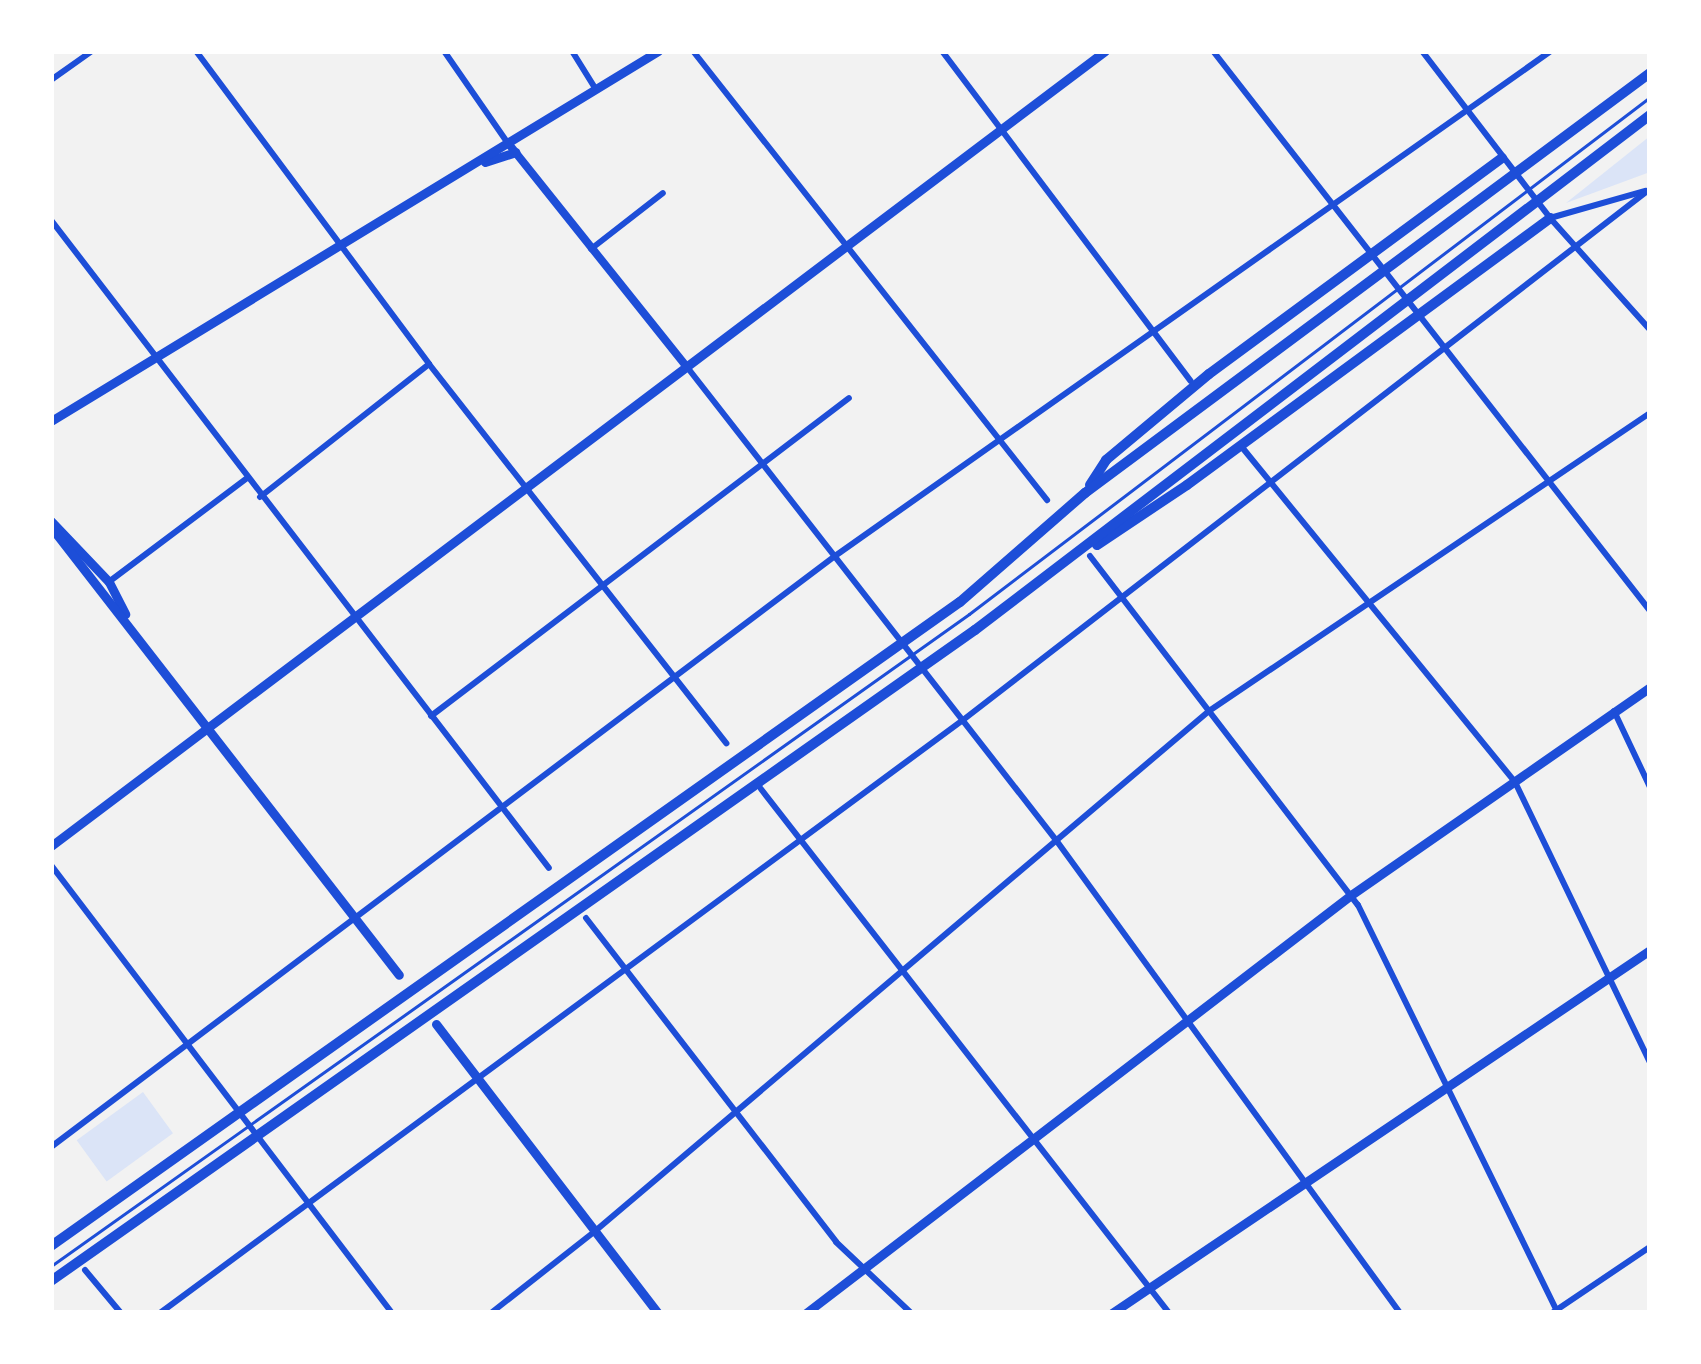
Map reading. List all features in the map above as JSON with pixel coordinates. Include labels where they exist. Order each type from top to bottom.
[{"type":"highway","points":[[51,1246],[960,602],[1085,493],[1650,73]]},
{"type":"highway","points":[[51,1281],[1024,592],[1650,115]]},
{"type":"highway","points":[[1085,493],[1106,460],[1209,374],[1502,158]]},
{"type":"highway","points":[[1024,592],[1187,485],[1550,218]]},
{"type":"main road","points":[[51,421],[511,147],[658,51]]},
{"type":"main road","points":[[51,846],[1105,51]]},
{"type":"main road","points":[[51,524],[105,577],[127,619]]},
{"type":"main road","points":[[51,524],[56,548],[127,619],[399,975]]},
{"type":"main road","points":[[56,548],[69,543],[89,568],[105,577]]},
{"type":"main road","points":[[806,1313],[1352,895],[1650,687]]},
{"type":"main road","points":[[1112,1313],[1650,950]]},
{"type":"main road","points":[[436,1024],[658,1313]]},
{"type":"street","points":[[51,80],[92,51]]},
{"type":"street","points":[[196,51],[429,364],[726,743]]},
{"type":"street","points":[[444,51],[511,147],[1056,840],[1400,1313]]},
{"type":"street","points":[[572,51],[595,88]]},
{"type":"street","points":[[692,51],[1047,500]]},
{"type":"street","points":[[941,51],[1191,381]]},
{"type":"street","points":[[1214,51],[1650,611]]},
{"type":"street","points":[[1422,51],[1550,218],[1650,331]]},
{"type":"street","points":[[51,1147],[835,556],[1551,51]]},
{"type":"street","points":[[1550,218],[1649,189]]},
{"type":"street","points":[[160,1313],[963,720],[1649,189]]},
{"type":"street","points":[[591,249],[663,193]]},
{"type":"street","points":[[51,220],[548,868]]},
{"type":"street","points":[[260,497],[429,364]]},
{"type":"street","points":[[431,716],[848,398]]},
{"type":"street","points":[[491,1313],[594,1232],[1209,711],[1650,412]]},
{"type":"street","points":[[1241,446],[1515,782],[1650,1063]]},
{"type":"street","points":[[105,577],[246,478]]},
{"type":"street","points":[[1090,556],[1352,895],[1556,1312],[1650,1246]]},
{"type":"street","points":[[1614,712],[1650,787]]},
{"type":"street","points":[[761,789],[1169,1313]]},
{"type":"street","points":[[51,865],[392,1313]]},
{"type":"street","points":[[586,918],[836,1242],[911,1313]]},
{"type":"street","points":[[85,1270],[121,1313]]},
{"type":"lane","points":[[51,1266],[969,614],[1650,97]]},
{"type":"shaded area","points":[[1650,136],[1650,172],[1566,203]]},
{"type":"shaded area","points":[[143,1092],[173,1133],[107,1181],[77,1140]]}]
